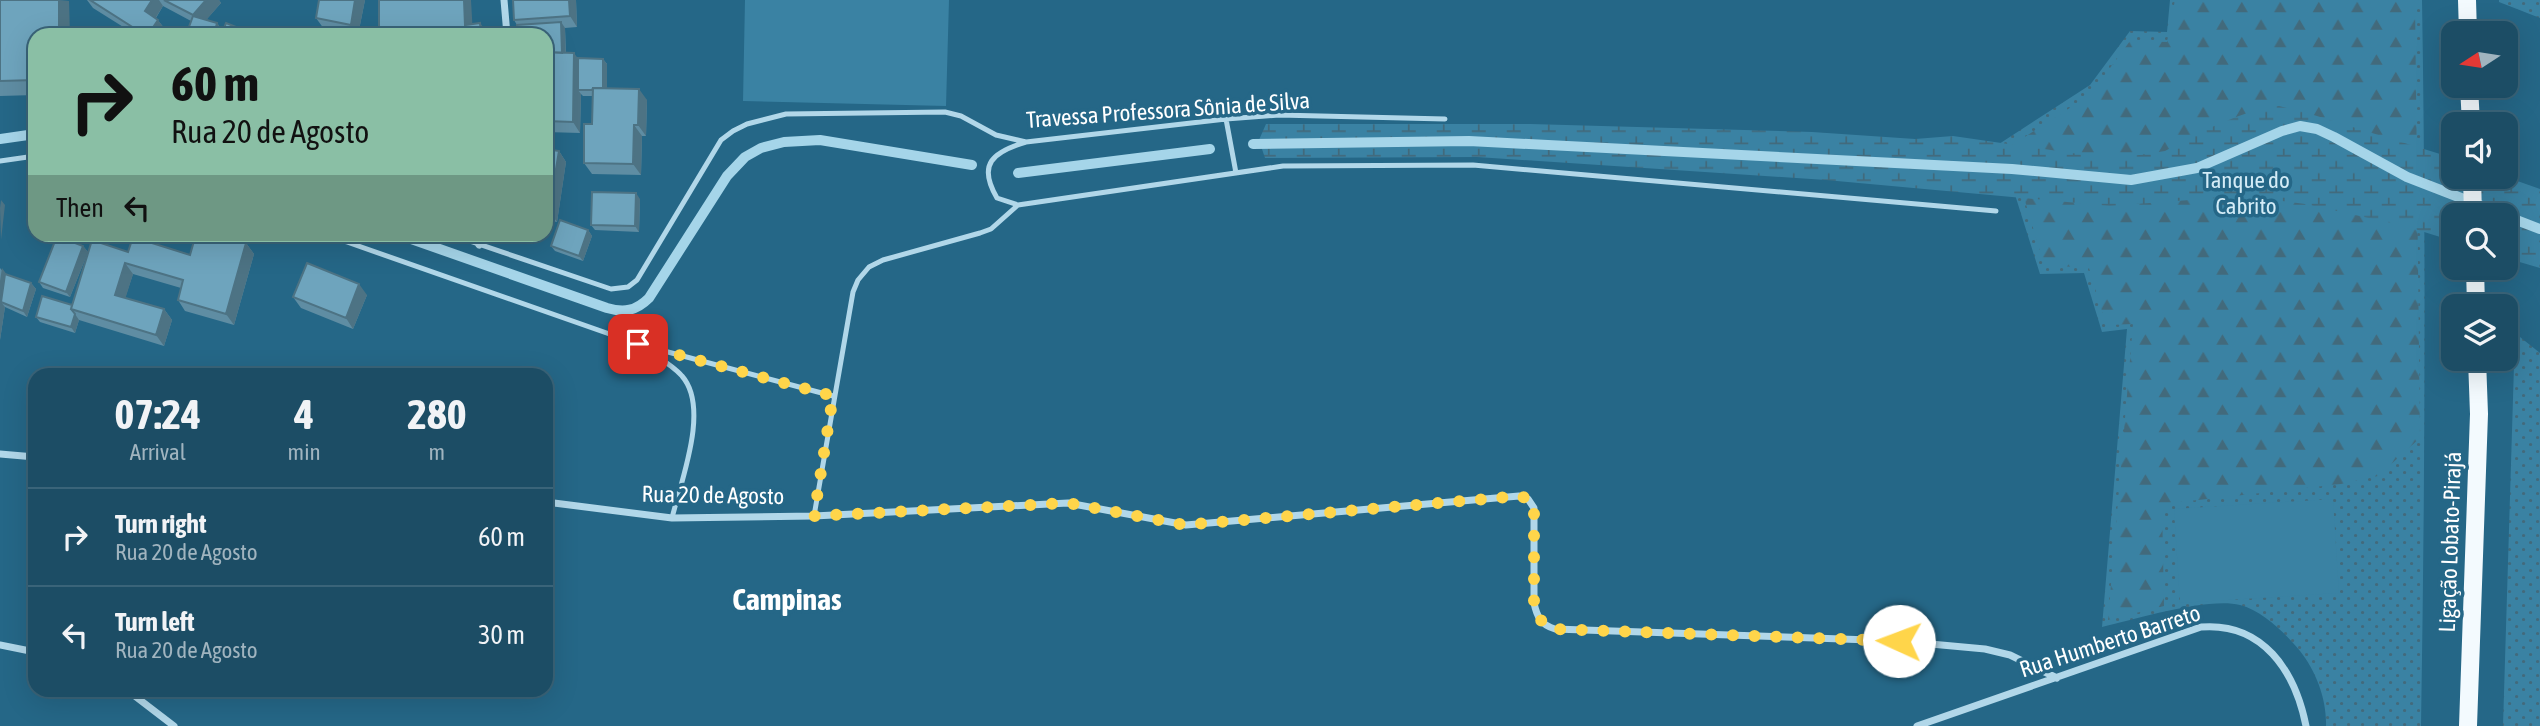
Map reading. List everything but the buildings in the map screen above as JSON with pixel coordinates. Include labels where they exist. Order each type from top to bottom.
[{"type":"main road","points":[[2467,0],[2468,21]]},
{"type":"main road","name":"Ligação Lobato-Pirajá","points":[[2468,726],[2479,414],[2477,371]]},
{"type":"street","points":[[504,0],[506,28]]},
{"type":"street","points":[[0,454],[28,456]]},
{"type":"street","name":"Rua 20 de Agosto","points":[[553,503],[672,518],[814,516],[1068,503],[1185,525],[1520,496],[1528,499],[1534,508],[1534,603],[1537,616],[1546,627],[1899,641],[1985,649],[2010,655],[2057,678]]},
{"type":"street","name":"Rua Humberto Barreto","points":[[1917,726],[2201,627],[2227,627],[2269,649],[2293,682],[2306,726]]},
{"type":"street","points":[[0,645],[28,651]]},
{"type":"street","points":[[136,697],[174,726]]},
{"type":"lane","name":"Travessa Professora Sônia de Silva","points":[[471,242],[611,289],[628,287],[637,280],[721,140],[747,124],[786,114],[945,112],[961,116],[996,135],[1026,142],[1279,115],[1445,119]]},
{"type":"lane","points":[[1226,119],[1236,173]]},
{"type":"lane","points":[[1026,142],[1003,149],[993,159],[986,173],[997,198],[1018,205],[1283,166],[1473,165],[1996,211]]},
{"type":"lane","points":[[0,161],[28,157]]},
{"type":"lane","points":[[814,516],[833,396],[853,292],[858,280],[869,267],[883,260],[991,229],[1018,205]]},
{"type":"lane","points":[[347,242],[638,344],[833,396]]},
{"type":"lane","points":[[638,344],[682,375],[693,402],[693,429],[672,518]]},
{"type":"green space","points":[[745,0],[949,0],[946,106],[743,101]]},
{"type":"green space","name":"Tanque do Cabrito","points":[[2170,0],[2422,0],[2424,363],[2421,726],[2326,726],[2322,696],[2306,659],[2273,624],[2257,612],[2240,605],[2226,603],[2191,606],[2102,627],[2127,329],[2102,332],[2084,273],[2040,274],[1999,144],[2090,85],[2130,31],[2167,32]]},
{"type":"green space","name":"Tanque do Cabrito","points":[[2175,0],[2415,0],[2420,438],[2378,476],[2341,484],[2162,504],[2164,606],[2108,620],[2133,324],[2106,325],[2089,268],[2044,265],[2009,147],[2090,95],[2130,41],[2167,42]]},
{"type":"green space","points":[[2540,0],[2540,18],[2499,2]]},
{"type":"green space","points":[[2279,106],[2441,154],[2441,189],[2518,189],[2518,181],[2540,189],[2540,268],[2518,262],[2518,203],[2441,203],[2441,237],[2405,226],[2305,204],[2243,196],[2110,206],[1826,180],[1477,157],[1265,158],[1259,140],[1266,124],[1530,124],[1812,132],[1915,139],[1953,136],[2113,159],[2165,151],[2200,132],[2256,110]]},
{"type":"green space","points":[[2518,335],[2540,353],[2540,726],[2503,726],[2514,371],[2518,371]]},
{"type":"green space","points":[[2333,499],[2339,593],[2180,603],[2174,509]]},
{"type":"waterway","points":[[1253,144],[1469,141],[2012,169],[2131,180],[2197,168],[2282,131],[2300,126],[2317,129],[2407,177],[2474,203]]},
{"type":"waterway","points":[[0,139],[28,135]]},
{"type":"waterway","points":[[420,242],[607,308],[624,310],[639,306],[649,298],[727,176],[745,157],[761,148],[784,142],[820,140],[972,165]]},
{"type":"waterway","points":[[1018,173],[1210,149]]},
{"type":"waterway","points":[[2518,221],[2540,229]]},
{"type":"district","name":"Campinas","points":[[787,599]]},
{"type":"route","points":[[638,344],[833,396],[814,516],[1068,503],[1185,525],[1520,496],[1528,499],[1534,508],[1534,603],[1537,616],[1546,627],[1899,641]]}]
